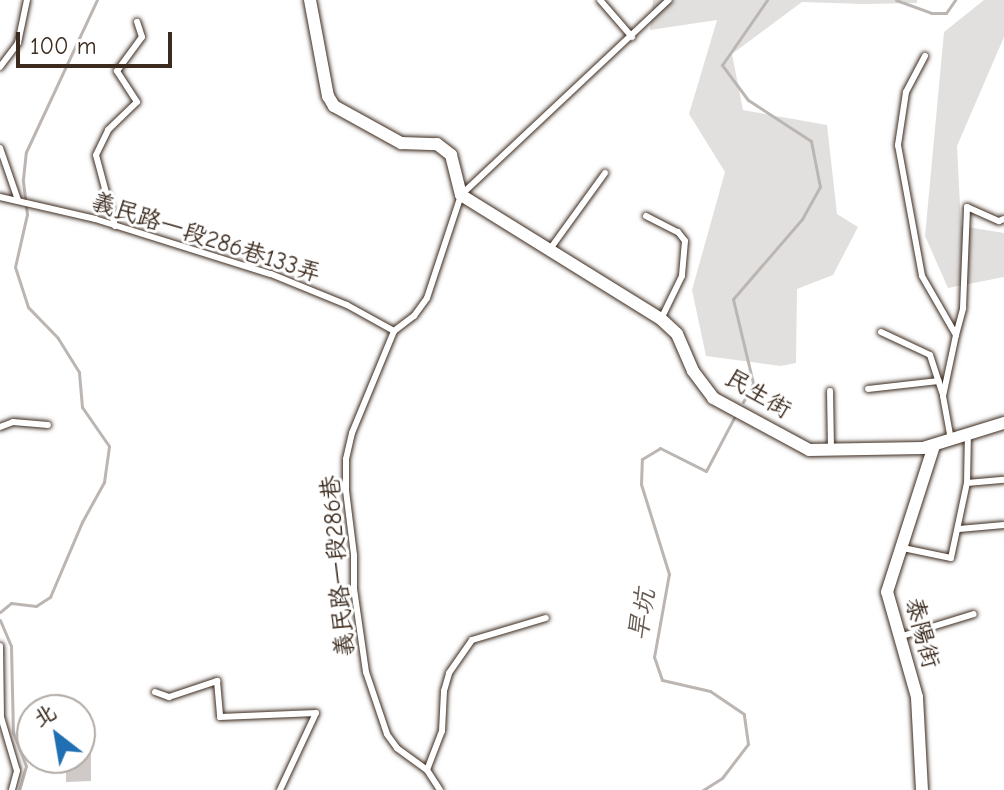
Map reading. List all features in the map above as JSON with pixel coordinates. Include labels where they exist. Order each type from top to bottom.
[{"type":"street","points":[[310,0],[328,96],[334,106],[401,143],[437,144],[451,155],[461,195]]},
{"type":"street","name":"民生街","points":[[461,195],[548,252],[661,319],[677,334],[693,371],[713,398],[809,450],[934,446],[1004,423]]},
{"type":"street","name":"泰陽街","points":[[922,790],[917,697],[887,592],[934,446]]},
{"type":"lane","points":[[0,67],[18,43],[27,0]]},
{"type":"lane","points":[[600,0],[632,37]]},
{"type":"lane","name":"義民路一段286巷","points":[[440,790],[427,770],[397,748],[387,734],[366,672],[354,589],[354,555],[346,491],[346,459],[352,433],[394,331],[414,316],[427,298],[461,195],[669,0]]},
{"type":"lane","points":[[115,226],[96,155],[108,130],[137,102],[117,71],[142,37],[137,22]]},
{"type":"lane","points":[[925,56],[906,92],[898,145],[922,276],[956,335]]},
{"type":"lane","points":[[0,148],[19,200]]},
{"type":"lane","points":[[548,252],[605,173]]},
{"type":"lane","name":"義民路一段286巷133弄","points":[[0,197],[115,226],[271,274],[347,305],[394,331]]},
{"type":"lane","points":[[943,396],[963,308],[967,207],[999,221],[1004,219]]},
{"type":"lane","points":[[646,216],[678,232],[685,241],[682,276],[661,319]]},
{"type":"lane","points":[[881,332],[930,355],[943,396],[951,440]]},
{"type":"lane","points":[[868,389],[939,381]]},
{"type":"lane","points":[[830,391],[831,450]]},
{"type":"lane","points":[[0,427],[13,422],[48,425]]},
{"type":"lane","points":[[903,548],[951,558],[967,483],[968,433]]},
{"type":"lane","points":[[967,483],[1004,480]]},
{"type":"lane","points":[[959,529],[1004,525]]},
{"type":"lane","points":[[899,637],[974,614]]},
{"type":"lane","points":[[427,770],[442,731],[444,691],[449,673],[472,640],[546,618]]},
{"type":"lane","points":[[0,646],[1,717],[17,771],[12,790]]},
{"type":"lane","points":[[155,692],[169,697],[217,681],[220,717],[316,713],[280,790]]},
{"type":"shaded area","points":[[653,0],[917,0],[917,3],[863,4],[802,2],[732,54],[743,110],[827,125],[837,214],[858,227],[833,275],[797,289],[796,363],[781,366],[706,356],[692,290],[725,172],[689,114],[717,20],[650,30]]},
{"type":"shaded area","points":[[984,0],[1004,0],[1004,37],[957,146],[961,226],[1004,233],[1004,277],[948,288],[925,236],[944,32]]},
{"type":"building","points":[[66,774],[91,774],[91,781],[66,782]]},
{"type":"waterway","points":[[0,612],[11,603],[36,606],[50,597],[82,522],[104,482],[109,446],[82,407],[79,372],[58,338],[28,307],[15,267],[27,214],[23,179],[26,152],[97,0]]},
{"type":"waterway","name":"旱坑","points":[[743,402],[753,383],[733,299],[802,219],[820,187],[811,141],[748,100],[722,65],[767,0]]},
{"type":"waterway","name":"旱坑","points":[[896,0],[931,13],[946,13],[955,0]]},
{"type":"waterway","name":"旱坑","points":[[703,790],[722,778],[748,744],[744,714],[710,691],[662,680],[654,657],[669,574],[641,484],[642,459],[660,448],[706,471],[734,418]]},
{"type":"waterway","points":[[0,620],[11,646],[13,732],[26,766],[19,790]]}]
